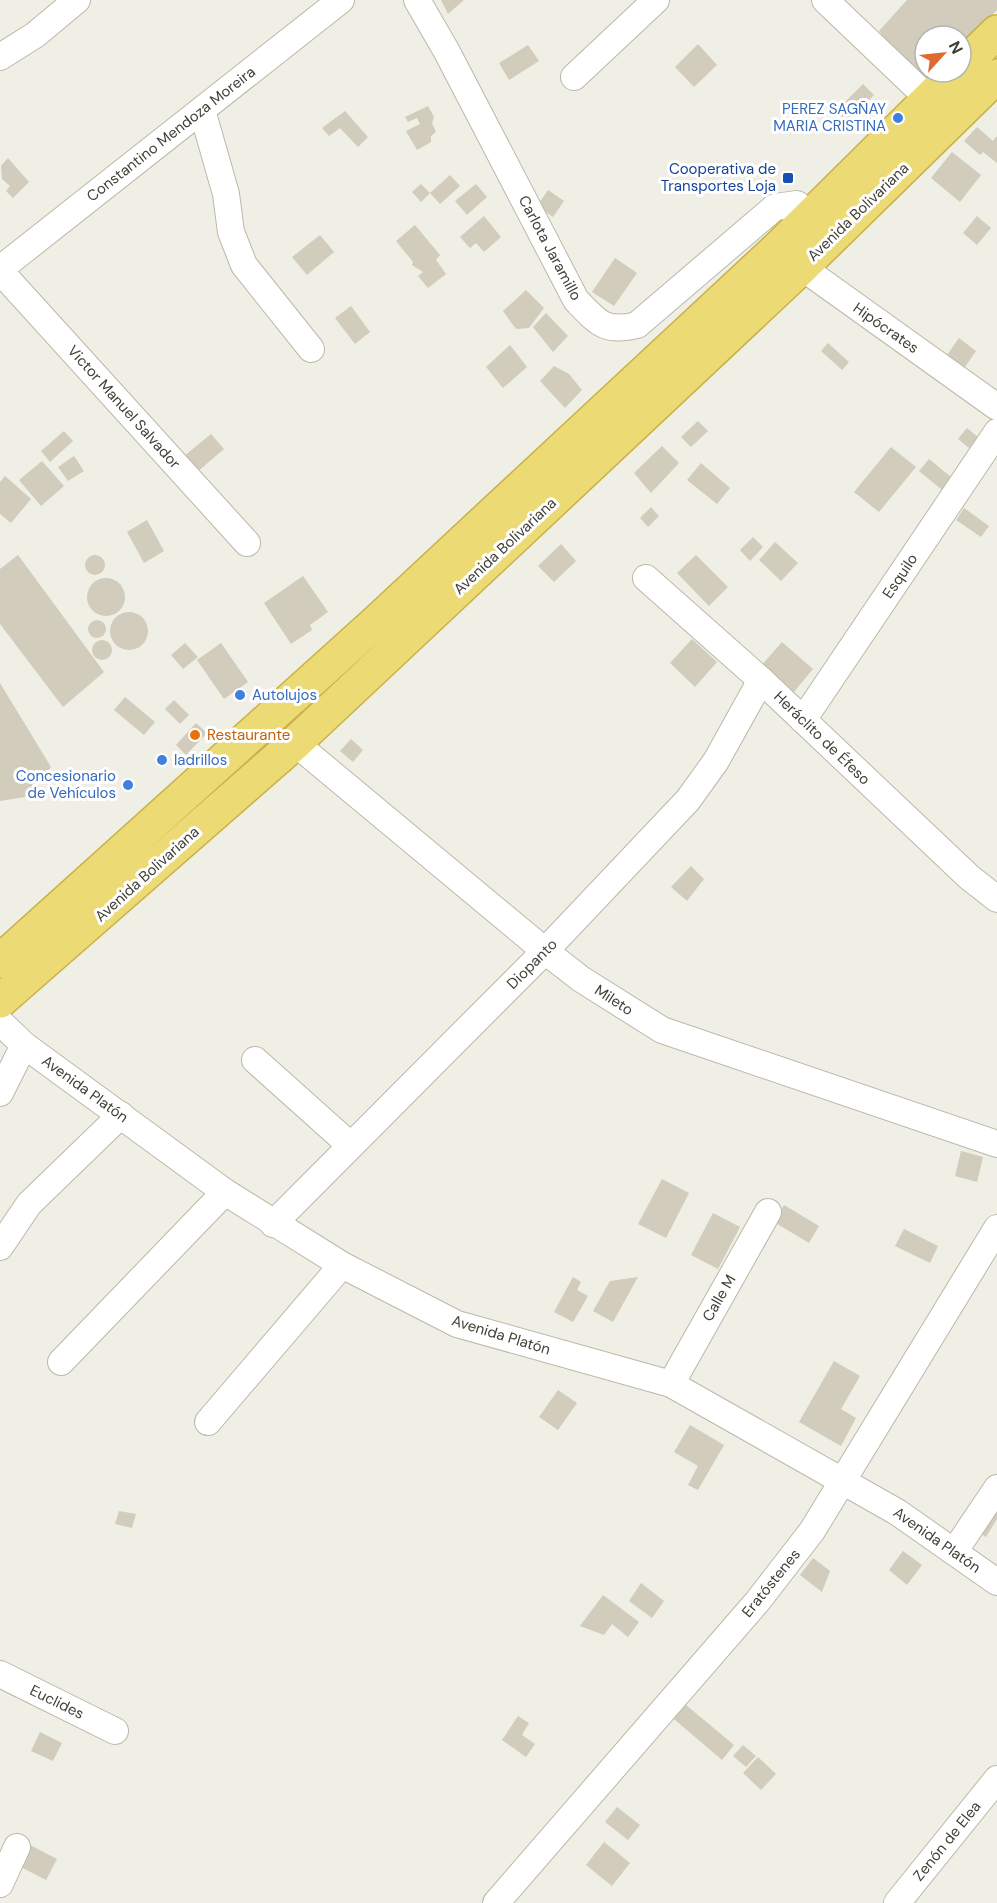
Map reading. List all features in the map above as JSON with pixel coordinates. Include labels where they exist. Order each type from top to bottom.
[{"type":"highway","points":[[973,55],[997,32]]},
{"type":"highway","name":"Avenida Bolivariana","points":[[0,961],[374,624],[997,76]]},
{"type":"highway","name":"Avenida Bolivariana","points":[[0,1001],[295,743],[789,259],[811,215],[945,84]]},
{"type":"street","points":[[0,57],[35,35],[77,0]]},
{"type":"street","name":"Constantino Mendoza Moreira","points":[[0,270],[341,0]]},
{"type":"street","name":"Carlota Jaramillo","points":[[417,0],[447,52],[576,300],[595,320],[617,330],[638,324],[775,207],[797,204],[811,215]]},
{"type":"street","points":[[574,77],[656,0]]},
{"type":"street","points":[[825,0],[930,100]]},
{"type":"street","points":[[202,110],[226,194],[231,232],[244,265],[310,349]]},
{"type":"street","name":"Hipócrates","points":[[789,259],[997,407]]},
{"type":"street","name":"Victor Manuel Salvador","points":[[0,270],[248,543]]},
{"type":"street","name":"Esquilo","points":[[803,720],[997,432]]},
{"type":"street","name":"Heráclito de Éfeso","points":[[646,578],[761,680],[969,877],[997,899]]},
{"type":"street","name":"Diopanto","points":[[273,1224],[545,951],[688,800],[716,761],[761,680]]},
{"type":"street","name":"Mileto","points":[[295,743],[545,951],[581,979],[662,1030],[997,1144]]},
{"type":"street","name":"Avenida Platón","points":[[0,1022],[24,1045],[225,1192],[342,1265],[457,1324],[670,1384],[897,1512],[997,1582]]},
{"type":"street","points":[[0,1093],[24,1045]]},
{"type":"street","points":[[255,1060],[350,1145]]},
{"type":"street","points":[[0,1247],[29,1204],[121,1116]]},
{"type":"street","points":[[61,1362],[225,1192]]},
{"type":"street","name":"Calle M","points":[[670,1384],[768,1212]]},
{"type":"street","name":"Eratóstenes","points":[[496,1903],[757,1602],[812,1531],[997,1228]]},
{"type":"street","points":[[208,1422],[342,1265]]},
{"type":"street","points":[[954,1552],[997,1488]]},
{"type":"street","name":"Euclides","points":[[0,1674],[115,1731]]},
{"type":"street","name":"Zenón de Elea","points":[[897,1903],[997,1779]]},
{"type":"street","points":[[0,1884],[17,1847]]},
{"type":"building","points":[[441,0],[464,0],[448,14]]},
{"type":"building","points":[[907,0],[997,0],[997,10],[973,34],[973,24],[913,24],[913,69],[879,31]]},
{"type":"building","points":[[698,44],[717,65],[694,87],[675,67]]},
{"type":"building","points":[[528,45],[539,61],[509,80],[499,63]]},
{"type":"building","points":[[863,84],[874,95],[847,122],[836,111]]},
{"type":"building","points":[[428,106],[434,117],[432,123],[436,132],[431,136],[431,142],[417,150],[406,131],[420,124],[417,118],[408,122],[405,117]]},
{"type":"building","points":[[345,111],[368,137],[358,147],[340,128],[329,136],[322,128]]},
{"type":"building","points":[[977,127],[993,141],[997,136],[997,163],[983,152],[980,155],[964,141]]},
{"type":"building","points":[[952,152],[981,175],[960,202],[931,178]]},
{"type":"building","points":[[8,158],[29,182],[13,198],[6,191],[10,186],[2,179],[1,166]]},
{"type":"building","points":[[450,175],[460,186],[440,204],[430,193]]},
{"type":"building","points":[[421,184],[430,193],[421,202],[412,192]]},
{"type":"building","points":[[476,184],[487,197],[467,215],[455,201]]},
{"type":"building","points":[[548,190],[564,201],[553,217],[537,206]]},
{"type":"building","points":[[484,216],[501,237],[484,252],[476,243],[470,248],[460,237]]},
{"type":"building","points":[[977,216],[991,228],[977,245],[963,233]]},
{"type":"building","points":[[415,225],[440,255],[436,260],[446,274],[428,288],[418,276],[423,272],[412,265],[413,262],[396,241]]},
{"type":"building","points":[[320,235],[334,252],[307,275],[292,257]]},
{"type":"building","points":[[615,258],[637,273],[614,306],[592,292]]},
{"type":"building","points":[[526,290],[544,308],[529,328],[516,329],[503,311]]},
{"type":"building","points":[[351,306],[370,332],[355,344],[335,318]]},
{"type":"building","points":[[546,313],[568,336],[553,352],[533,327]]},
{"type":"building","points":[[959,338],[976,351],[965,367],[947,355]]},
{"type":"building","points":[[828,343],[849,362],[842,370],[821,351]]},
{"type":"building","points":[[510,345],[527,367],[503,388],[486,367]]},
{"type":"building","points":[[554,366],[569,374],[582,390],[565,408],[540,381]]},
{"type":"building","points":[[698,421],[708,431],[691,447],[681,437]]},
{"type":"building","points":[[967,428],[978,437],[969,448],[958,439]]},
{"type":"building","points":[[64,431],[73,441],[50,462],[41,451]]},
{"type":"building","points":[[211,434],[224,449],[196,473],[183,457]]},
{"type":"building","points":[[662,446],[679,463],[651,493],[634,473]]},
{"type":"building","points":[[891,447],[916,467],[879,512],[854,492]]},
{"type":"building","points":[[74,456],[84,471],[68,481],[58,467]]},
{"type":"building","points":[[929,459],[957,482],[947,494],[919,471]]},
{"type":"building","points":[[42,461],[64,486],[41,506],[19,480]]},
{"type":"building","points":[[701,463],[730,488],[717,504],[687,480]]},
{"type":"building","points":[[5,476],[31,499],[11,523],[0,514],[0,482]]},
{"type":"building","points":[[651,507],[659,516],[648,527],[640,518]]},
{"type":"building","points":[[964,508],[989,526],[981,537],[956,520]]},
{"type":"building","points":[[147,520],[164,551],[144,563],[127,532]]},
{"type":"building","points":[[753,537],[763,547],[750,561],[740,550]]},
{"type":"building","points":[[775,542],[798,563],[781,581],[759,560]]},
{"type":"building","points":[[561,544],[576,561],[554,582],[538,566]]},
{"type":"building","points":[[18,555],[104,672],[63,707],[0,624],[0,569]]},
{"type":"building","points":[[95,555],[102,558],[105,565],[102,572],[95,575],[88,572],[85,565],[88,558]]},
{"type":"building","points":[[696,555],[728,587],[709,606],[677,573]]},
{"type":"building","points":[[303,576],[328,612],[310,625],[312,630],[291,644],[264,603]]},
{"type":"building","points":[[106,578],[120,583],[125,597],[120,611],[106,616],[92,611],[87,597],[92,583]]},
{"type":"building","points":[[129,612],[143,617],[148,631],[143,645],[129,650],[115,645],[110,631],[115,617]]},
{"type":"building","points":[[93,620],[101,620],[106,625],[104,636],[93,638],[88,633],[88,625]]},
{"type":"building","points":[[692,639],[717,662],[695,687],[670,663]]},
{"type":"building","points":[[102,640],[109,643],[112,650],[109,657],[102,660],[95,657],[92,650],[95,643]]},
{"type":"building","points":[[782,642],[813,669],[793,693],[761,666]]},
{"type":"building","points":[[185,643],[198,657],[183,669],[171,655]]},
{"type":"building","points":[[221,643],[248,682],[224,699],[197,660]]},
{"type":"building","points":[[0,683],[51,767],[25,797],[0,801]]},
{"type":"building","points":[[125,697],[155,722],[144,735],[114,710]]},
{"type":"building","points":[[174,700],[189,715],[180,724],[165,709]]},
{"type":"building","points":[[196,723],[207,733],[186,755],[176,745]]},
{"type":"building","points":[[351,739],[363,750],[353,762],[340,751]]},
{"type":"building","points":[[691,866],[704,879],[687,901],[671,887]]},
{"type":"building","points":[[961,1151],[983,1157],[977,1182],[955,1176]]},
{"type":"building","points":[[662,1179],[689,1193],[666,1238],[638,1224]]},
{"type":"building","points":[[784,1205],[819,1226],[809,1243],[774,1222]]},
{"type":"building","points":[[713,1213],[740,1227],[718,1269],[691,1255]]},
{"type":"building","points":[[904,1229],[938,1246],[930,1263],[895,1246]]},
{"type":"building","points":[[573,1277],[581,1282],[577,1290],[588,1296],[573,1322],[554,1312]]},
{"type":"building","points":[[638,1277],[613,1322],[593,1311],[610,1281]]},
{"type":"building","points":[[834,1361],[860,1376],[841,1409],[856,1418],[841,1446],[799,1422]]},
{"type":"building","points":[[558,1390],[577,1403],[558,1430],[539,1417]]},
{"type":"building","points":[[690,1425],[724,1445],[698,1490],[688,1485],[698,1466],[674,1452]]},
{"type":"building","points":[[997,1508],[997,1519],[986,1537],[976,1531]]},
{"type":"building","points":[[119,1511],[136,1514],[132,1528],[115,1524]]},
{"type":"building","points":[[903,1551],[922,1565],[907,1585],[889,1570]]},
{"type":"building","points":[[813,1558],[830,1571],[822,1592],[800,1575]]},
{"type":"building","points":[[641,1583],[664,1601],[652,1618],[629,1601]]},
{"type":"building","points":[[603,1595],[639,1622],[628,1637],[612,1624],[604,1635],[580,1626]]},
{"type":"building","points":[[680,1700],[734,1745],[722,1760],[668,1714]]},
{"type":"building","points":[[518,1716],[529,1723],[522,1735],[535,1744],[526,1757],[502,1740]]},
{"type":"building","points":[[40,1732],[62,1743],[53,1761],[31,1751]]},
{"type":"building","points":[[743,1745],[756,1756],[746,1767],[733,1756]]},
{"type":"building","points":[[758,1757],[776,1774],[761,1790],[743,1773]]},
{"type":"building","points":[[617,1807],[640,1825],[628,1840],[605,1822]]},
{"type":"building","points":[[604,1842],[630,1863],[612,1886],[586,1865]]},
{"type":"building","points":[[28,1844],[57,1859],[46,1880],[17,1865]]},
{"type":"place","name":"PEREZ SAGÑAY MARIA CRISTINA","points":[[898,118]]},
{"type":"place","name":"Cooperativa de Transportes Loja","points":[[788,178]]},
{"type":"place","name":"Autolujos","points":[[240,695]]},
{"type":"place","name":"Restaurante","points":[[195,735]]},
{"type":"place","name":"ladrillos","points":[[162,760]]},
{"type":"place","name":"Concesionario de Vehículos","points":[[128,785]]}]
